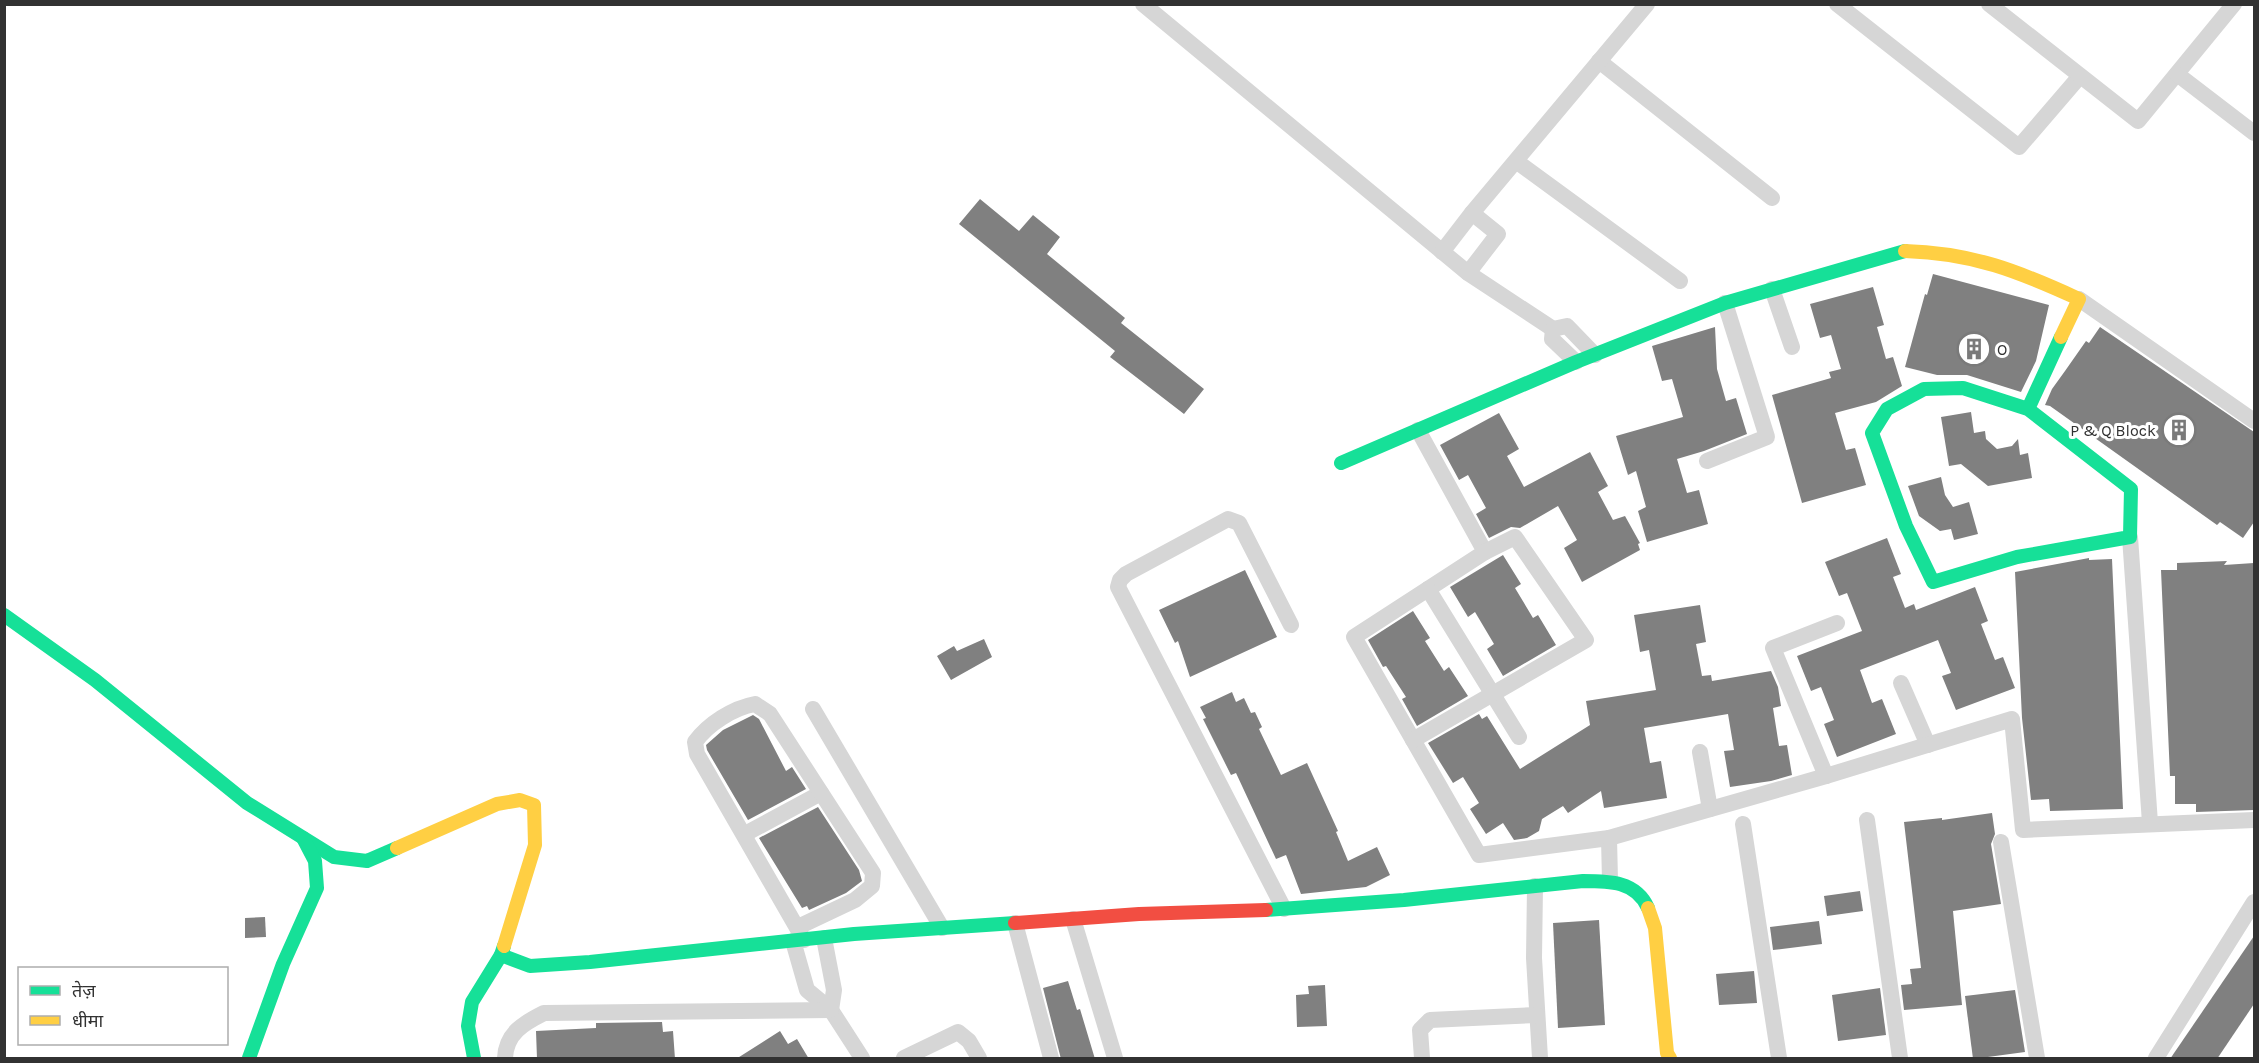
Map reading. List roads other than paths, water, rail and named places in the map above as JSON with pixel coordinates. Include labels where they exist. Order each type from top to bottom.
[{"type":"main road","points":[[1341,463],[1576,362],[1725,303],[1904,251],[1922,251],[1986,263],[2032,276],[2079,299],[2028,409]]},
{"type":"main road","points":[[1963,388],[2028,409],[2131,489],[2130,537],[2017,557],[1933,582],[1906,526],[1872,434],[1887,409],[1924,389],[1963,388]]},
{"type":"main road","points":[[4,615],[95,680],[247,803],[334,857],[367,861],[497,804],[514,799],[534,805],[535,845],[501,955],[472,1002],[468,1026],[474,1059]]},
{"type":"main road","points":[[249,1059],[283,964],[317,888],[315,861],[303,838]]},
{"type":"main road","points":[[501,955],[530,966],[590,962],[799,936],[824,938],[1073,919],[1284,909],[1404,900],[1583,881],[1610,881],[1637,890],[1652,912],[1667,1053],[1670,1059]]},
{"type":"street","points":[[1143,4],[1468,273],[1552,329],[1567,326],[1595,355]]},
{"type":"street","points":[[1442,252],[1647,4]]},
{"type":"street","points":[[1837,4],[2019,147],[2080,76]]},
{"type":"street","points":[[1989,4],[2138,121],[2234,4]]},
{"type":"street","points":[[1599,61],[1772,198]]},
{"type":"street","points":[[2177,74],[2254,133]]},
{"type":"street","points":[[1516,161],[1680,281]]},
{"type":"street","points":[[1468,273],[1498,234],[1472,213]]},
{"type":"street","points":[[1772,289],[1792,347]]},
{"type":"street","points":[[2079,299],[2254,422]]},
{"type":"street","points":[[1707,461],[1767,437],[1725,303]]},
{"type":"street","points":[[1552,329],[1552,339],[1576,362]]},
{"type":"street","points":[[1418,430],[1485,552]]},
{"type":"street","points":[[1284,909],[1118,587],[1120,580],[1126,574],[1228,519],[1235,520],[1239,523],[1291,625]]},
{"type":"street","points":[[1413,740],[1586,640],[1515,537],[1485,552],[1354,637],[1413,740],[1479,855],[1609,838],[1826,776],[2012,719],[2023,830],[2254,820]]},
{"type":"street","points":[[2130,537],[2150,823]]},
{"type":"street","points":[[1428,589],[1519,737]]},
{"type":"street","points":[[1826,776],[1773,648],[1837,623]]},
{"type":"street","points":[[1900,683],[1928,745]]},
{"type":"street","points":[[799,936],[855,900],[872,886],[873,873],[770,714],[755,704],[742,706],[703,731],[695,742],[697,754],[745,834],[799,936],[807,990],[831,1010],[862,1059]]},
{"type":"street","points":[[813,709],[942,928]]},
{"type":"street","points":[[1700,752],[1710,809]]},
{"type":"street","points":[[745,834],[821,793]]},
{"type":"street","points":[[1867,820],[1900,1059]]},
{"type":"street","points":[[1743,825],[1779,1059]]},
{"type":"street","points":[[1609,838],[1610,881]]},
{"type":"street","points":[[2001,842],[2037,1059]]},
{"type":"street","points":[[1535,886],[1534,958],[1540,1059]]},
{"type":"street","points":[[2156,1059],[2254,902]]},
{"type":"street","points":[[1073,919],[1115,1059]]},
{"type":"street","points":[[1016,923],[1052,1059]]},
{"type":"street","points":[[824,938],[834,990],[831,1010]]},
{"type":"street","points":[[505,1059],[510,1036],[523,1023],[544,1013],[831,1010]]},
{"type":"street","points":[[1422,1059],[1420,1030],[1430,1020],[1537,1015]]},
{"type":"street","points":[[904,1059],[958,1032],[969,1041],[980,1059]]},
{"type":"place","name":"O","points":[[1974,349]]},
{"type":"place","name":"P & Q Block","points":[[2179,430]]}]
